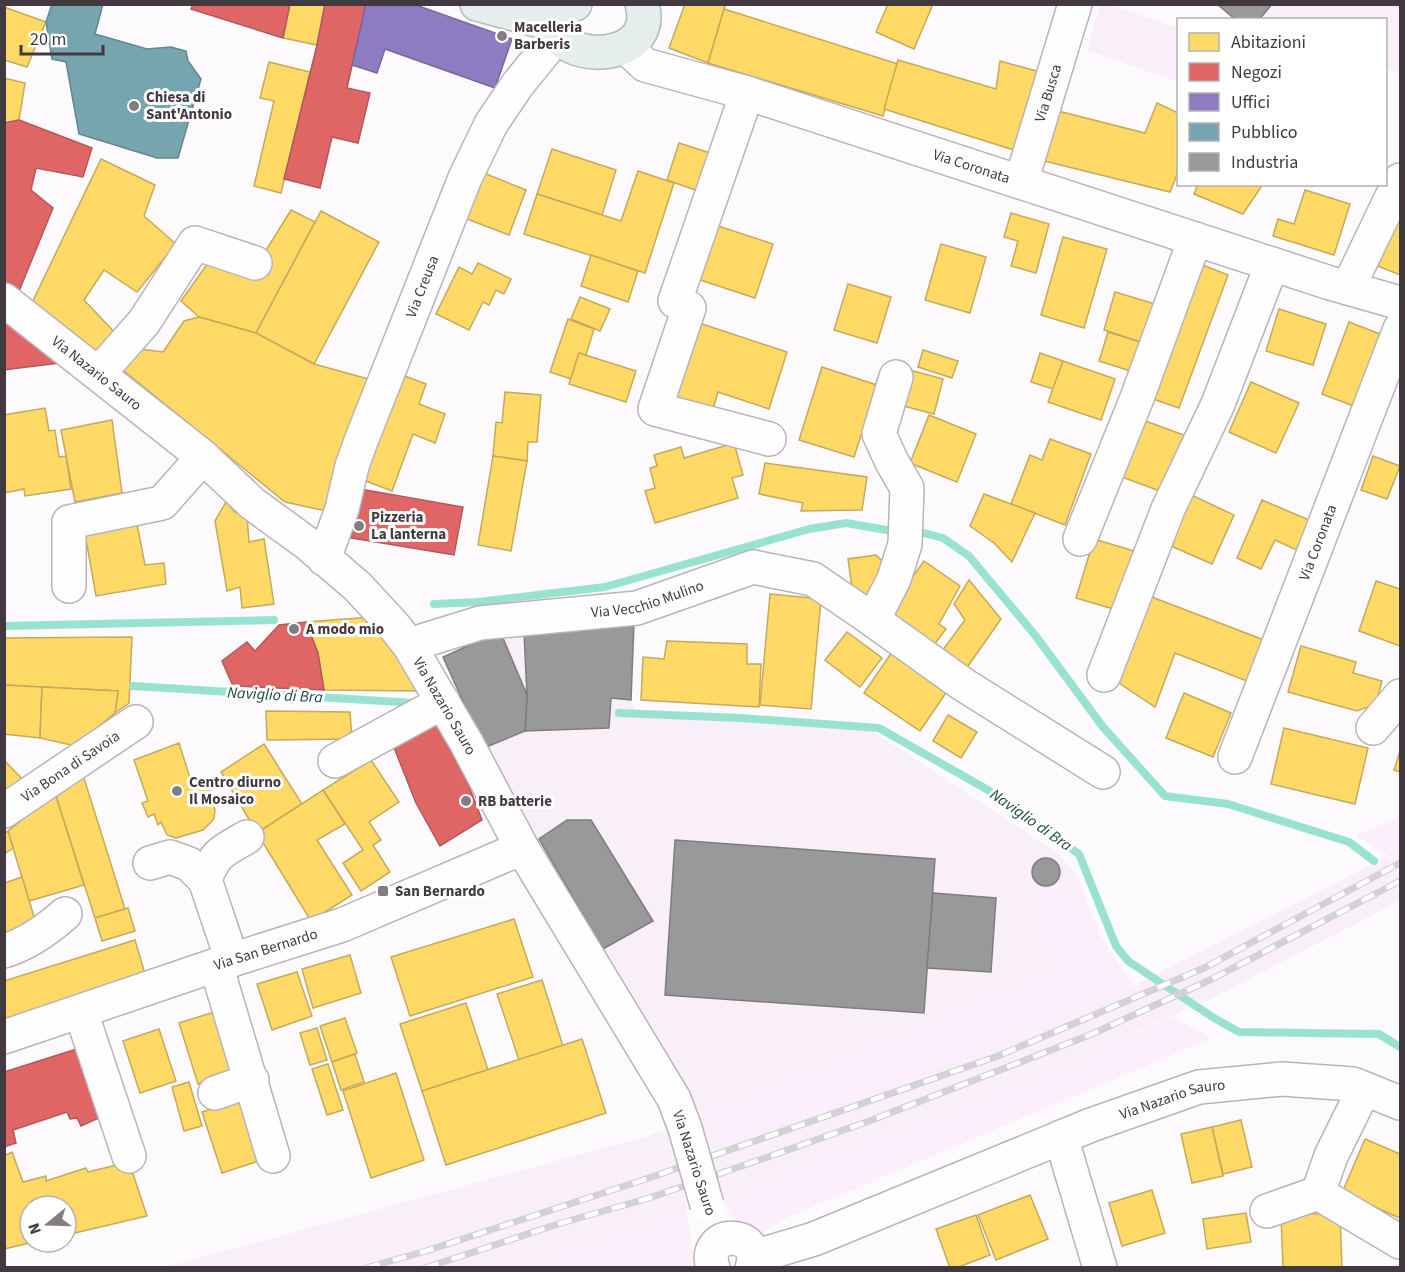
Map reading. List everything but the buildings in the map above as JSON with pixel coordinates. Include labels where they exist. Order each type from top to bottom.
[{"type":"main road","points":[[477,4],[562,22],[566,44],[587,50],[607,51],[626,47],[635,42],[645,19],[642,4]]},
{"type":"street","name":"Via Busca","points":[[1021,182],[1075,4]]},
{"type":"street","name":"Via Creusa","points":[[324,559],[342,509],[360,441],[465,178],[496,116],[562,22]]},
{"type":"street","name":"Via Coronata","points":[[626,47],[645,65],[747,93],[1272,264],[1401,303]]},
{"type":"street","points":[[747,93],[675,301],[689,308],[655,409],[769,439]]},
{"type":"street","points":[[1348,288],[1401,180]]},
{"type":"street","points":[[1080,539],[1137,398],[1195,239]]},
{"type":"street","points":[[99,373],[144,322],[195,243],[255,263]]},
{"type":"street","points":[[1104,675],[1168,509],[1218,404],[1272,264]]},
{"type":"street","name":"Via Nazario Sauro","points":[[4,300],[202,456],[253,504],[358,587],[410,645],[522,848],[674,1099],[685,1128],[707,1205],[716,1255]]},
{"type":"street","name":"Via Coronata","points":[[1235,758],[1401,329]]},
{"type":"street","points":[[873,620],[894,579],[906,532],[907,488],[891,462],[879,434],[896,377]]},
{"type":"street","points":[[69,586],[69,522],[162,503],[202,456]]},
{"type":"street","name":"Via Vecchio Mulino","points":[[410,645],[480,623],[636,608],[753,567],[813,579],[963,686],[1103,772]]},
{"type":"street","points":[[1372,728],[1401,696]]},
{"type":"street","points":[[336,761],[443,702]]},
{"type":"street","name":"Via Bona di Savoia","points":[[4,811],[136,722]]},
{"type":"street","points":[[205,880],[212,862],[220,853],[248,837]]},
{"type":"street","name":"Via San Bernardo","points":[[4,1037],[224,962],[342,925],[522,848]]},
{"type":"street","points":[[150,863],[170,857],[189,864],[205,880],[252,1080],[273,1156]]},
{"type":"street","points":[[4,951],[15,948],[50,927],[65,914]]},
{"type":"street","points":[[81,1012],[129,1156]]},
{"type":"street","name":"Via Nazario Sauro","points":[[753,1262],[1091,1125],[1199,1087],[1281,1079],[1353,1084],[1401,1103]]},
{"type":"street","points":[[215,1093],[252,1080]]},
{"type":"street","points":[[1318,1193],[1331,1156],[1364,1089]]},
{"type":"street","points":[[1061,1137],[1100,1268]]},
{"type":"street","points":[[1267,1211],[1318,1193],[1401,1242]]},
{"type":"street","points":[[716,1255],[730,1238],[744,1241],[748,1245],[753,1262]]},
{"type":"shaded area","points":[[1100,5],[1111,5],[1177,28],[1177,82],[1087,50]]},
{"type":"shaded area","points":[[1272,5],[1400,5],[1400,74],[1387,69],[1387,18],[1261,18]]},
{"type":"shaded area","points":[[634,623],[631,700],[637,714],[866,727],[1059,854],[1078,878],[1040,892],[1049,970],[856,1051],[700,1111],[484,748],[443,657],[500,631]]},
{"type":"shaded area","points":[[1400,816],[1400,850],[1389,856],[1355,836]]},
{"type":"shaded area","points":[[1400,850],[1400,901],[1212,998],[982,1099],[819,1159],[724,1198],[708,1147],[854,1098],[964,1056],[1133,986]]},
{"type":"shaded area","points":[[1078,879],[1100,935],[1133,986],[964,1056],[854,1098],[708,1147],[700,1111],[856,1051],[1049,970],[1040,892]]},
{"type":"shaded area","points":[[1171,1017],[1212,1038],[786,1218],[765,1231],[738,1223],[726,1207],[724,1198],[819,1159],[982,1099]]},
{"type":"shaded area","points":[[670,1127],[687,1210],[526,1267],[162,1268],[648,1136]]},
{"type":"shaded area","points":[[687,1210],[694,1267],[526,1267]]},
{"type":"waterway","points":[[434,604],[478,602],[605,587],[809,529],[846,523],[899,530]]},
{"type":"waterway","points":[[912,530],[943,538],[969,556],[1035,635],[1103,727],[1165,796],[1228,804],[1349,842],[1374,861]]},
{"type":"waterway","points":[[4,626],[274,620]]},
{"type":"waterway","name":"Naviglio di Bra","points":[[133,686],[416,703]]},
{"type":"waterway","name":"Naviglio di Bra","points":[[619,713],[741,718],[879,728],[988,790],[1079,854],[1116,946],[1128,961],[1214,1018],[1239,1032],[1379,1034],[1400,1047]]},
{"type":"railway","points":[[366,1268],[426,1251],[646,1179],[998,1056],[1204,968],[1400,863]]},
{"type":"railway","points":[[425,1268],[558,1224],[649,1198],[765,1158],[872,1120],[1092,1034],[1210,980],[1400,881]]},
{"type":"place","name":"Macelleria Barberis","points":[[502,36]]},
{"type":"place","name":"Chiesa di Sant'Antonio","points":[[134,106]]},
{"type":"place","name":"Pizzeria La lanterna","points":[[359,526]]},
{"type":"place","name":"A modo mio","points":[[294,629]]},
{"type":"place","name":"Centro diurno Il Mosaico","points":[[177,791]]},
{"type":"place","name":"RB batterie","points":[[466,801]]},
{"type":"place","name":"San Bernardo","points":[[383,891]]}]
